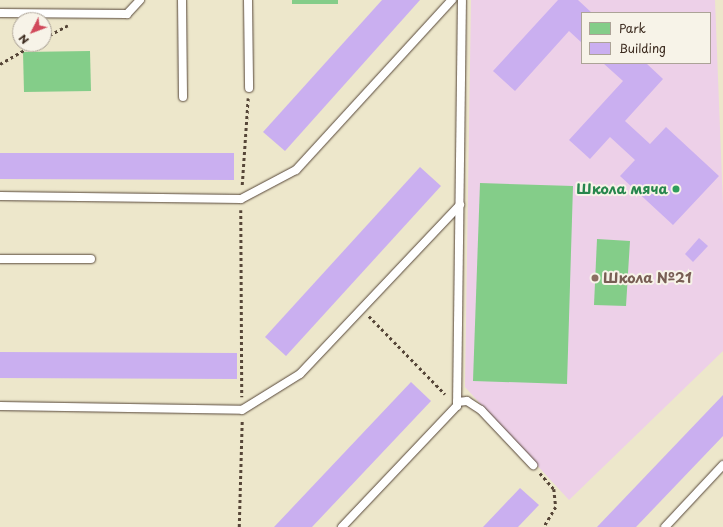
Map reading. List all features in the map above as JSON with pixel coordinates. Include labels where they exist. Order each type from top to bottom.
[{"type":"lane","points":[[0,13],[127,14],[140,0]]},
{"type":"lane","points":[[182,0],[182,97]]},
{"type":"lane","points":[[248,0],[249,88]]},
{"type":"lane","points":[[0,196],[241,199],[296,170],[452,0]]},
{"type":"lane","points":[[457,404],[462,0]]},
{"type":"lane","points":[[0,406],[242,410],[300,374],[460,205]]},
{"type":"lane","points":[[0,259],[91,259]]},
{"type":"lane","points":[[342,527],[457,404],[467,401],[481,410],[533,464]]},
{"type":"lane","points":[[665,527],[723,465]]},
{"type":"path","points":[[0,64],[20,52]]},
{"type":"path","points":[[239,527],[242,410],[241,199],[249,88]]},
{"type":"path","points":[[362,309],[457,404]]},
{"type":"path","points":[[533,464],[554,489],[556,507],[544,527]]},
{"type":"shaded area","name":"Школа №21","points":[[471,0],[715,0],[723,206],[723,351],[569,500],[465,387]]},
{"type":"green space","points":[[292,0],[338,0],[338,4],[292,4]]},
{"type":"green space","points":[[90,51],[91,91],[24,92],[23,52]]},
{"type":"green space","points":[[480,183],[573,186],[567,384],[473,381]]},
{"type":"green space","points":[[597,239],[630,241],[626,306],[594,305]]},
{"type":"building","points":[[382,0],[420,0],[285,151],[263,132]]},
{"type":"building","points":[[558,0],[578,0],[591,12],[581,12],[581,42],[569,31],[515,91],[493,71]]},
{"type":"building","points":[[604,64],[647,64],[663,79],[625,121],[650,144],[666,127],[719,176],[673,225],[620,176],[635,160],[610,137],[590,159],[569,140],[623,81]]},
{"type":"building","points":[[0,153],[234,153],[234,180],[0,179]]},
{"type":"building","points":[[420,167],[441,186],[286,356],[265,337]]},
{"type":"building","points":[[699,238],[708,246],[693,262],[685,254]]},
{"type":"building","points":[[0,352],[237,353],[237,379],[0,378]]},
{"type":"building","points":[[411,382],[431,401],[312,527],[274,527]]},
{"type":"building","points":[[723,395],[723,436],[636,527],[597,527]]},
{"type":"building","points":[[520,488],[539,505],[518,527],[483,527]]},
{"type":"place","name":"Школа мяча","points":[[676,189]]},
{"type":"place","name":"Школа №21","points":[[595,278]]}]
